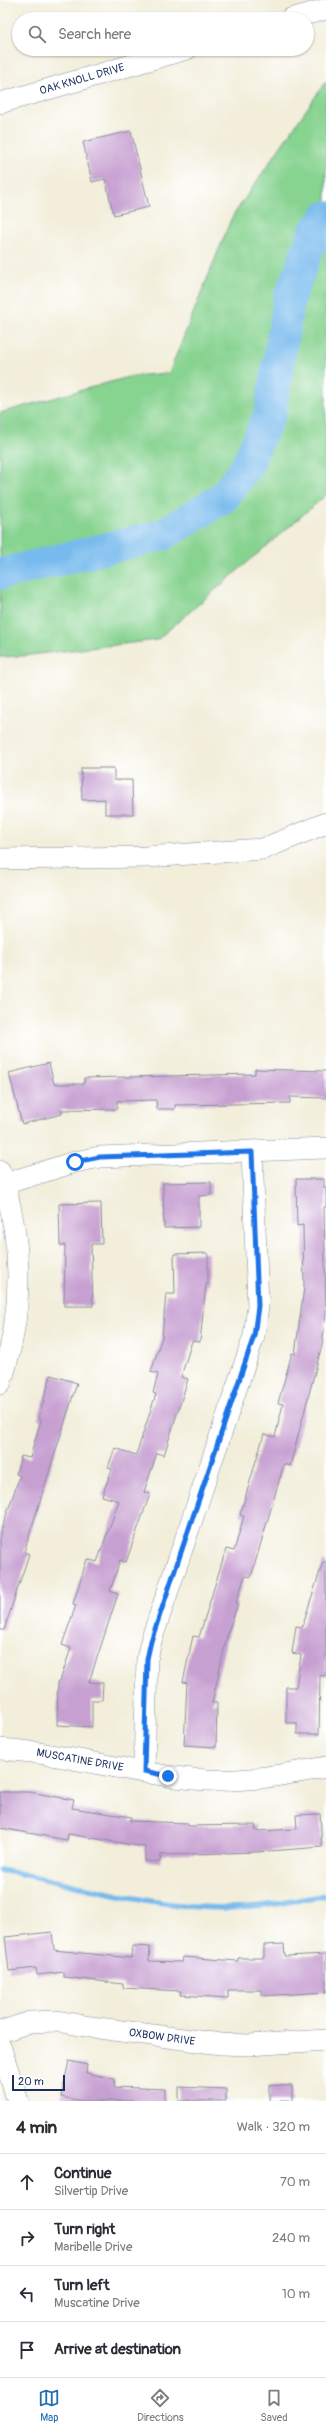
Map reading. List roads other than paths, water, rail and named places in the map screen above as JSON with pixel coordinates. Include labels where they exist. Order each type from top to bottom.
[{"type":"street","points":[[314,12],[326,9]]},
{"type":"street","name":"OAK KNOLL DRIVE","points":[[0,103],[163,56]]},
{"type":"street","points":[[0,859],[146,857],[263,849],[326,823]]},
{"type":"street","points":[[0,1384],[14,1339],[18,1272],[12,1213],[2,1178],[100,1157],[326,1148]]},
{"type":"street","points":[[144,1771],[147,1659],[151,1641],[254,1336],[258,1306],[252,1152]]},
{"type":"street","name":"MUSCATINE DRIVE","points":[[0,1749],[44,1753],[187,1779],[255,1779],[326,1767]]},
{"type":"street","name":"OXBOW DRIVE","points":[[0,2032],[30,2022],[57,2021],[106,2030],[221,2044],[250,2045],[326,2040]]},
{"type":"street","points":[[0,2046],[18,2101]]},
{"type":"waterway","points":[[0,574],[162,535],[224,497],[247,465],[270,413],[289,299],[314,233],[326,217]]},
{"type":"waterway","points":[[0,1870],[111,1894],[195,1907],[250,1907],[326,1895]]}]
